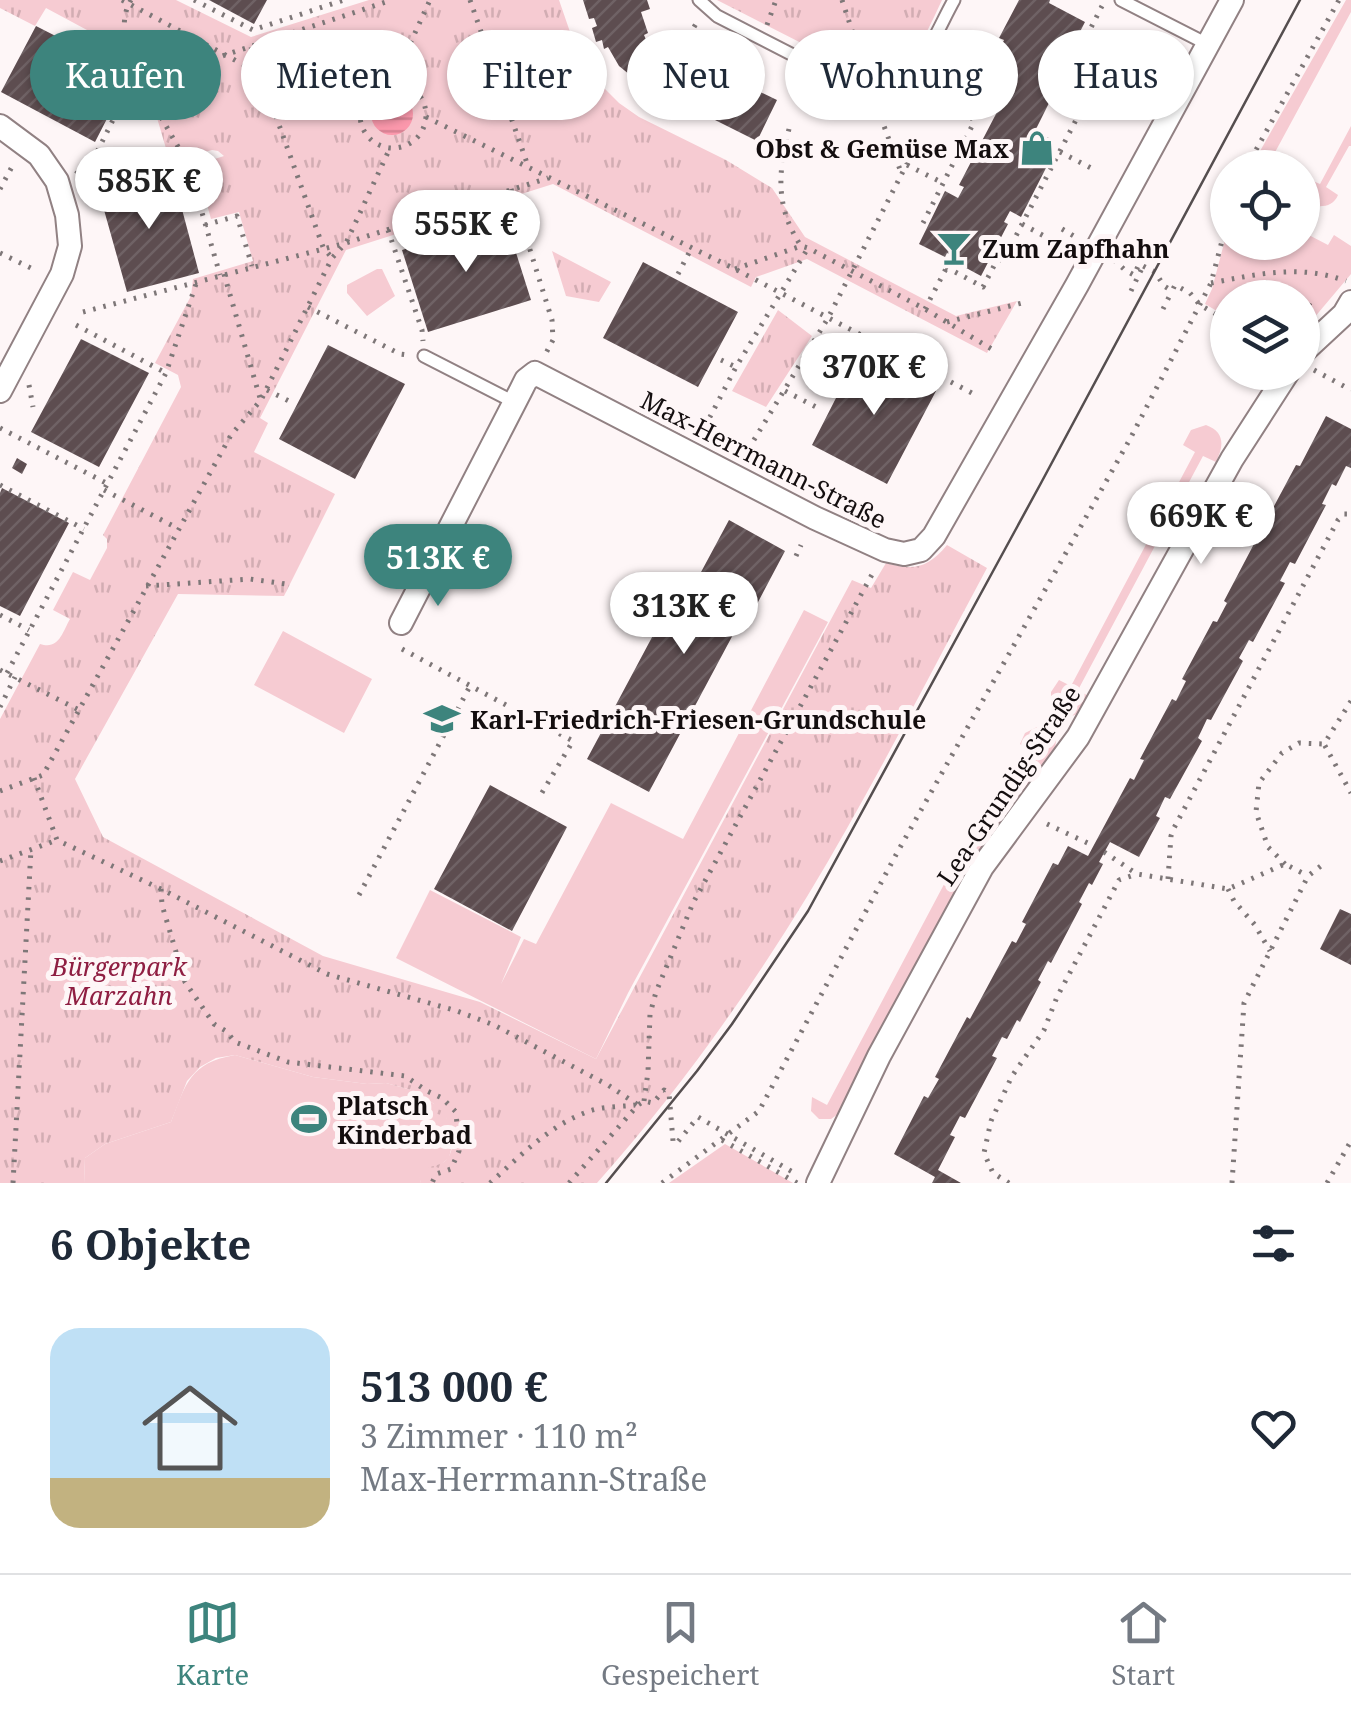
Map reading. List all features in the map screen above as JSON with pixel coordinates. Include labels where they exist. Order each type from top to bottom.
[{"type":"street","name":"Max-Herrmann-Straße","points":[[536,374],[885,550],[904,554],[921,550],[934,536],[1077,284],[1232,0]]},
{"type":"street","points":[[0,126],[39,155],[58,186],[67,215],[70,246],[58,281],[0,390]]},
{"type":"street","name":"Lea-Grundig-Straße","points":[[1320,341],[1349,311]]},
{"type":"street","points":[[401,623],[514,402],[526,380],[536,374]]},
{"type":"street","name":"Lea-Grundig-Straße","points":[[815,1183],[982,866],[1078,737],[1232,459],[1280,390]]},
{"type":"lane","points":[[938,30],[954,0]]},
{"type":"lane","points":[[1122,0],[1208,45]]},
{"type":"lane","points":[[702,3],[744,30]]},
{"type":"lane","points":[[424,356],[514,402]]},
{"type":"path","points":[[194,0],[253,30],[344,0]]},
{"type":"path","points":[[300,30],[392,0]]},
{"type":"path","points":[[416,30],[430,0]]},
{"type":"path","points":[[470,0],[528,166]]},
{"type":"path","points":[[842,0],[852,30]]},
{"type":"path","points":[[1256,150],[1339,0]]},
{"type":"path","points":[[126,30],[127,1],[241,63]]},
{"type":"path","points":[[689,30],[702,3]]},
{"type":"path","points":[[1090,30],[1102,6]]},
{"type":"path","points":[[221,57],[241,49]]},
{"type":"path","points":[[427,116],[735,268],[972,394]]},
{"type":"path","points":[[58,186],[96,154],[113,120]]},
{"type":"path","points":[[163,120],[188,164],[260,400]]},
{"type":"path","points":[[277,120],[323,247],[332,258]]},
{"type":"path","points":[[361,120],[364,133],[380,146],[390,148],[410,143],[418,136],[424,120]]},
{"type":"path","points":[[882,120],[902,175]]},
{"type":"path","points":[[923,223],[973,120]]},
{"type":"path","points":[[925,309],[948,264],[983,286],[996,262],[1005,257],[1076,120]]},
{"type":"path","points":[[789,129],[780,162],[780,186],[790,230],[804,247],[925,309],[995,351]]},
{"type":"path","points":[[733,476],[828,318],[916,146]]},
{"type":"path","points":[[0,790],[43,775],[231,435],[266,390],[332,258],[346,243],[390,148]]},
{"type":"path","points":[[1060,152],[1095,170]]},
{"type":"path","points":[[85,193],[188,164]]},
{"type":"path","points":[[907,165],[943,182]]},
{"type":"path","points":[[83,312],[346,243],[550,177]]},
{"type":"path","points":[[511,189],[552,320],[554,340],[536,374]]},
{"type":"path","points":[[206,225],[236,216],[252,266]]},
{"type":"path","points":[[1022,224],[1055,242]]},
{"type":"path","points":[[308,307],[400,354],[424,356],[422,330],[388,230]]},
{"type":"path","points":[[678,274],[692,247]]},
{"type":"path","points":[[735,268],[804,247]]},
{"type":"path","points":[[691,453],[804,247]]},
{"type":"path","points":[[0,253],[58,281]]},
{"type":"path","points":[[1130,273],[1134,275],[1139,264],[1155,272],[1172,291]]},
{"type":"path","points":[[1131,291],[1143,266]]},
{"type":"path","points":[[1228,280],[1284,270],[1328,275],[1351,284]]},
{"type":"path","points":[[79,710],[3,672],[30,630],[166,374],[197,281]]},
{"type":"path","points":[[1163,309],[1175,285],[1210,312]]},
{"type":"path","points":[[662,1183],[759,1111],[898,850],[1130,439],[1210,285]]},
{"type":"path","points":[[947,322],[1022,303]]},
{"type":"path","points":[[76,326],[166,374]]},
{"type":"path","points":[[722,360],[736,367]]},
{"type":"path","points":[[1320,375],[1351,390]]},
{"type":"path","points":[[266,390],[291,402]]},
{"type":"path","points":[[785,392],[820,410]]},
{"type":"path","points":[[0,428],[178,529]]},
{"type":"path","points":[[0,485],[84,529]]},
{"type":"path","points":[[1168,879],[1174,828],[1338,520],[1351,514]]},
{"type":"path","points":[[796,556],[800,546]]},
{"type":"path","points":[[569,1183],[641,1103],[648,1072],[650,1014],[693,902],[885,550]]},
{"type":"path","points":[[146,586],[250,578],[286,584]]},
{"type":"path","points":[[0,615],[30,630]]},
{"type":"path","points":[[402,649],[573,741],[540,796]]},
{"type":"path","points":[[0,707],[15,677]]},
{"type":"path","points":[[359,895],[470,686]]},
{"type":"path","points":[[1324,744],[1351,701]]},
{"type":"path","points":[[1308,876],[1286,864],[1268,847],[1256,812],[1259,782],[1282,754],[1299,743],[1324,744]]},
{"type":"path","points":[[1324,744],[1350,790]]},
{"type":"path","points":[[34,778],[57,840]]},
{"type":"path","points":[[1047,824],[1094,846]]},
{"type":"path","points":[[0,861],[57,840],[327,974],[494,1025],[641,1103]]},
{"type":"path","points":[[13,1183],[30,849]]},
{"type":"path","points":[[1104,852],[1137,874],[1228,889],[1286,864]]},
{"type":"path","points":[[1232,1183],[1244,1003],[1308,876],[1322,865]]},
{"type":"path","points":[[1010,1183],[993,1173],[984,1153],[990,1121],[1012,1076],[1044,1030],[1057,997],[1120,880],[1137,874]]},
{"type":"path","points":[[161,889],[162,905],[185,982],[214,1024],[235,1042],[288,1062],[405,1076],[426,1092],[442,1098],[456,1112],[459,1151],[451,1169],[436,1174],[432,1183]]},
{"type":"path","points":[[1228,889],[1270,951]]},
{"type":"path","points":[[490,1183],[527,1149],[588,1111],[653,1103],[664,1090],[669,1094],[676,1144],[698,1117],[815,1183]]},
{"type":"path","points":[[722,1140],[797,1183]]},
{"type":"path","points":[[1326,1183],[1351,1141]]},
{"type":"green space","name":"Bürgerpark Marzahn","points":[[0,0],[176,0],[241,32],[241,120],[427,120],[427,30],[273,30],[369,0],[559,0],[569,30],[447,30],[447,120],[607,120],[607,91],[627,109],[627,120],[645,120],[772,188],[805,237],[956,316],[1017,301],[987,353],[807,259],[756,277],[751,287],[553,184],[346,250],[260,418],[268,423],[254,452],[335,494],[284,596],[178,594],[75,779],[103,837],[323,956],[480,1002],[596,1059],[852,580],[871,588],[886,563],[920,566],[947,545],[987,568],[855,815],[784,933],[682,1080],[597,1183],[421,1183],[418,1174],[445,1162],[453,1141],[443,1129],[446,1117],[435,1113],[434,1104],[415,1091],[386,1083],[313,1077],[235,1055],[216,1058],[200,1067],[187,1081],[171,1122],[105,1144],[85,1158],[84,1183],[0,1183],[0,719],[40,644],[52,645],[62,635],[70,619],[53,610],[73,572],[90,580],[107,548],[103,535],[181,387],[178,375],[155,363],[191,296],[193,279],[253,261],[239,212],[211,219],[196,165],[224,156],[212,150],[170,162],[158,120],[221,120],[221,30],[87,30],[46,8],[35,26],[0,8]]},
{"type":"green space","points":[[717,0],[942,0],[928,30],[785,30],[785,35]]},
{"type":"green space","points":[[1346,0],[1351,0],[1351,12],[1276,150],[1261,150]]},
{"type":"green space","points":[[1351,126],[1351,146],[1326,187],[1338,195],[1329,205],[1320,206],[1320,184]]},
{"type":"green space","points":[[1334,235],[1351,246],[1351,274],[1320,311],[1320,280],[1214,280],[1220,260],[1320,260],[1320,241],[1328,245]]},
{"type":"green space","points":[[552,251],[611,282],[599,302],[566,296]]},
{"type":"green space","points":[[382,269],[395,296],[367,316],[347,293],[347,285]]},
{"type":"green space","points":[[778,310],[812,336],[766,407],[732,391]]},
{"type":"green space","points":[[1206,425],[1217,431],[1221,440],[1216,462],[1203,456],[1078,690],[1090,697],[1076,714],[1062,717],[1051,705],[1051,692],[1059,680],[1071,686],[1195,452],[1183,445],[1191,430]]},
{"type":"green space","points":[[804,610],[828,622],[596,1059],[396,958],[430,890],[521,937],[501,984],[524,939],[536,944],[611,803],[683,839]]},
{"type":"green space","points":[[283,631],[372,679],[344,733],[254,685]]},
{"type":"green space","points":[[1037,727],[1050,731],[1056,738],[1055,752],[961,880],[838,1114],[831,1119],[819,1119],[811,1111],[812,1097],[827,1105],[950,873],[1032,753],[1020,744],[1025,733]]},
{"type":"green space","name":"Platsch Kinderbad","points":[[235,1055],[313,1077],[386,1083],[415,1091],[446,1116],[453,1141],[449,1158],[419,1174],[421,1183],[84,1183],[85,1158],[105,1144],[171,1122],[181,1096],[199,1069]]},
{"type":"green space","points":[[725,1144],[793,1183],[669,1183]]},
{"type":"shaded area","points":[[412,120],[407,129],[392,135],[377,129],[373,122]]},
{"type":"building","points":[[209,0],[267,0],[254,24]]},
{"type":"building","points":[[583,0],[647,0],[650,9],[641,12],[647,30],[627,30],[627,72],[607,48],[607,30],[593,30],[597,26],[594,18],[589,19]]},
{"type":"building","points":[[1019,0],[1050,0],[1049,3],[1085,22],[1081,30],[1038,30],[1040,120],[1035,131],[1053,140],[1040,165],[1046,168],[1021,217],[1010,211],[1004,222],[1008,224],[981,276],[957,263],[959,259],[947,253],[945,257],[919,244],[945,191],[958,198],[964,187],[959,185],[993,120],[1018,120],[1018,30],[1003,30]]},
{"type":"building","points":[[30,37],[30,107],[1,92]]},
{"type":"building","points":[[765,94],[777,100],[757,141],[715,120],[765,120]]},
{"type":"building","points":[[54,120],[106,120],[95,142]]},
{"type":"building","points":[[172,172],[199,273],[127,292],[99,192]]},
{"type":"building","points":[[505,218],[531,300],[428,332],[402,250]]},
{"type":"building","points":[[643,262],[738,312],[698,387],[603,338]]},
{"type":"building","points":[[81,339],[149,373],[99,467],[31,432]]},
{"type":"building","points":[[328,345],[405,384],[355,479],[279,439]]},
{"type":"building","points":[[860,351],[936,391],[887,484],[812,445]]},
{"type":"building","points":[[1326,416],[1351,429],[1351,468],[1346,466],[1336,486],[1332,484],[1322,504],[1326,505],[1295,564],[1290,562],[1280,581],[1285,583],[1253,642],[1249,640],[1239,658],[1243,661],[1211,720],[1207,719],[1198,738],[1202,741],[1170,799],[1165,797],[1156,816],[1160,818],[1139,857],[1110,842],[1099,862],[1103,864],[1079,902],[1082,904],[1051,963],[1048,961],[1038,980],[1041,982],[1020,1022],[1017,1020],[1007,1039],[1002,1037],[992,1056],[997,1058],[965,1118],[960,1116],[950,1135],[955,1137],[938,1170],[961,1183],[932,1183],[935,1177],[894,1154],[924,1096],[928,1098],[939,1079],[935,1077],[967,1017],[970,1019],[1012,941],[1016,943],[1026,924],[1022,922],[1053,863],[1058,865],[1068,846],[1088,856],[1130,778],[1134,780],[1144,760],[1140,759],[1186,681],[1182,679],[1213,621],[1217,622],[1255,542],[1258,544],[1268,525],[1265,523]]},
{"type":"building","points":[[17,458],[27,464],[22,474],[12,468]]},
{"type":"building","points":[[2,488],[69,523],[20,616],[0,606]]},
{"type":"building","points":[[729,520],[785,551],[757,604],[751,601],[649,792],[587,759],[682,581],[693,587]]},
{"type":"building","points":[[490,785],[567,827],[512,931],[434,889]]},
{"type":"building","points":[[1340,909],[1351,914],[1351,965],[1320,949]]},
{"type":"tram line","points":[[606,1183],[732,1024],[808,911],[1300,0]]},
{"type":"place","name":"Obst & Gemüse Max","points":[[1037,148]]},
{"type":"place","name":"Zum Zapfhahn","points":[[954,248]]},
{"type":"place","name":"Karl-Friedrich-Friesen-Grundschule","points":[[442,719]]},
{"type":"place","name":"Platsch Kinderbad","points":[[309,1119]]}]
